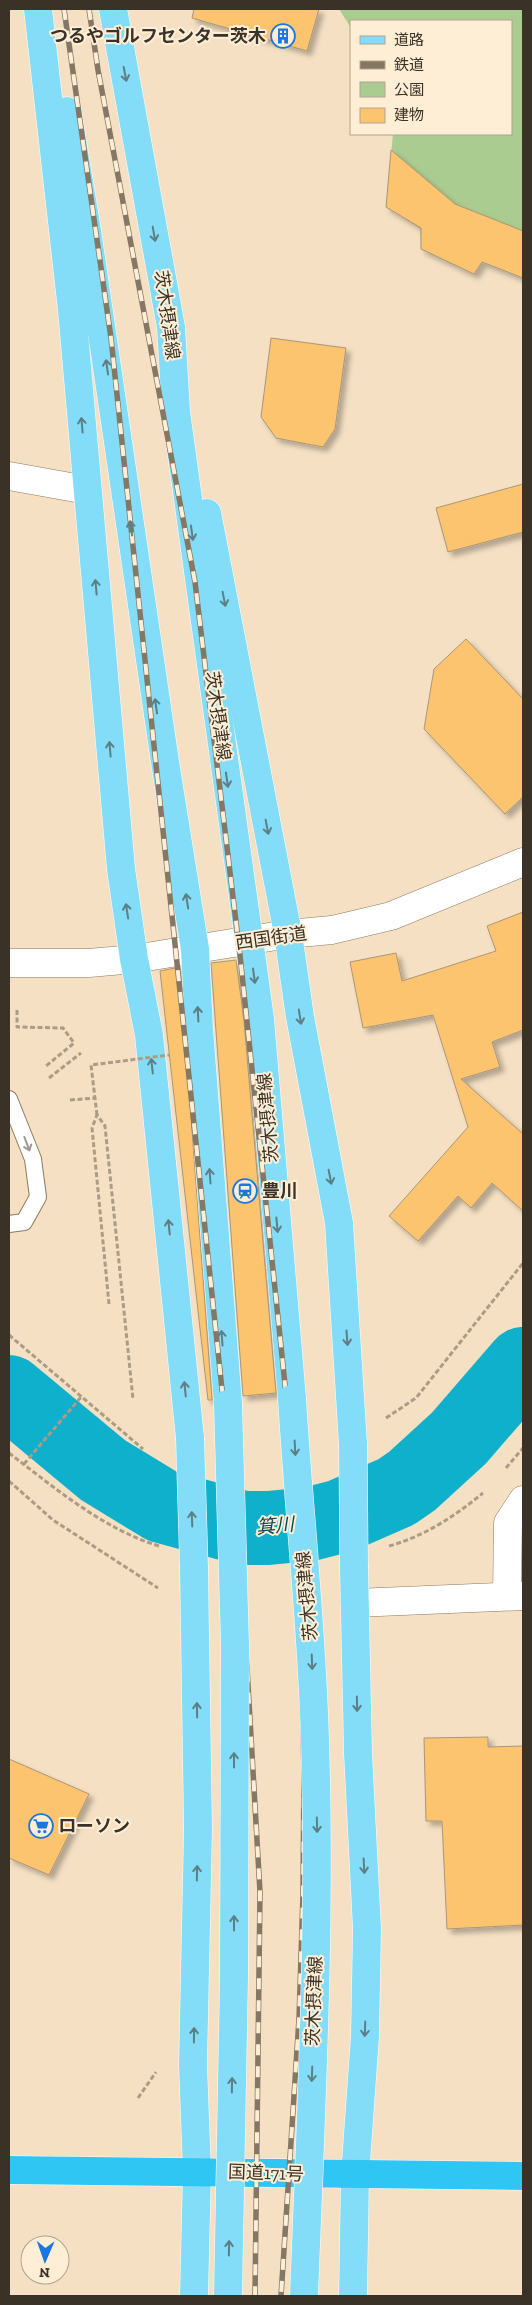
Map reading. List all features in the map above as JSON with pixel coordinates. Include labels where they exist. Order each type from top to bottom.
[{"type":"highway","name":"国道171号","points":[[9,2170],[197,2171],[355,2176],[523,2176]]},
{"type":"main road","points":[[38,9],[72,310],[121,869],[134,959],[149,1035],[190,1438],[198,1829],[193,2065],[197,2171],[194,2296]]},
{"type":"main road","points":[[48,9],[85,214],[164,762],[195,949],[199,1029],[228,1404],[235,1645],[234,1967],[228,2296]]},
{"type":"main road","name":"茨木摂津線","points":[[113,9],[171,328],[177,421],[260,1019],[292,1399],[311,1644],[317,1839],[317,1922],[304,2296]]},
{"type":"main road","points":[[171,328],[288,934],[300,1017],[339,1223],[354,1444],[354,1568],[358,1753],[367,1929],[365,2036],[355,2176],[353,2296]]},
{"type":"street","points":[[9,476],[88,490]]},
{"type":"street","name":"西国街道","points":[[9,963],[89,963],[134,959],[288,934],[332,930],[391,916],[523,862]]},
{"type":"street","points":[[355,1603],[515,1596],[508,1523],[523,1500]]},
{"type":"lane","points":[[9,1099],[33,1159],[38,1197],[24,1222],[9,1224]]},
{"type":"path","points":[[17,1010],[17,1027],[62,1028],[74,1043],[46,1066]]},
{"type":"path","points":[[48,1078],[81,1053]]},
{"type":"path","points":[[109,1304],[92,1128],[97,1115],[91,1065],[169,1055]]},
{"type":"path","points":[[70,1100],[95,1098]]},
{"type":"path","points":[[97,1115],[106,1126],[133,1399]]},
{"type":"path","points":[[383,1419],[416,1398],[523,1263]]},
{"type":"path","points":[[9,1335],[143,1450]]},
{"type":"path","points":[[24,1464],[81,1396]]},
{"type":"path","points":[[9,1480],[53,1520],[162,1591]]},
{"type":"path","points":[[138,2098],[157,2071]]},
{"type":"green space","points":[[339,9],[523,9],[523,278],[482,262],[474,274],[421,249],[420,228],[386,207],[393,135],[512,135],[512,20],[350,20],[350,26]]},
{"type":"building","name":"つるやゴルフセンター茨木","points":[[194,9],[319,9],[307,51],[192,18]]},
{"type":"building","points":[[391,150],[455,204],[523,231],[523,278],[482,262],[474,274],[421,249],[421,228],[386,207]]},
{"type":"building","points":[[271,338],[346,348],[335,429],[323,447],[276,438],[261,417]]},
{"type":"building","points":[[523,484],[523,532],[448,552],[436,508]]},
{"type":"building","points":[[466,639],[523,699],[523,797],[505,814],[424,729],[434,669]]},
{"type":"building","points":[[523,912],[523,1030],[492,1042],[500,1067],[461,1079],[523,1134],[523,1211],[492,1183],[471,1208],[458,1196],[418,1241],[389,1216],[468,1127],[433,1015],[363,1028],[350,962],[396,953],[402,981],[496,951],[487,926]]},
{"type":"building","points":[[236,960],[244,1021],[276,1393],[243,1396],[211,963]]},
{"type":"building","points":[[180,967],[212,1400],[208,1400],[160,971]]},
{"type":"building","points":[[488,1737],[488,1747],[523,1746],[523,1925],[447,1929],[442,1821],[426,1821],[424,1738]]},
{"type":"building","name":"ローソン","points":[[9,1759],[89,1794],[49,1875],[9,1858]]},
{"type":"waterway","name":"箕川","points":[[9,1392],[103,1470],[162,1506],[243,1528],[268,1528],[310,1524],[341,1516],[396,1492],[412,1481],[459,1438],[523,1364]]},
{"type":"railway","points":[[64,9],[111,338],[234,1503],[246,1650],[260,1892],[255,2296]]},
{"type":"railway","points":[[89,9],[98,70],[195,582],[240,955],[297,1499],[304,1771],[303,1894],[299,2019],[281,2296]]},
{"type":"place","name":"つるやゴルフセンター茨木","points":[[283,36]]},
{"type":"place","name":"豊川","points":[[245,1191]]},
{"type":"place","name":"ローソン","points":[[41,1826]]}]
